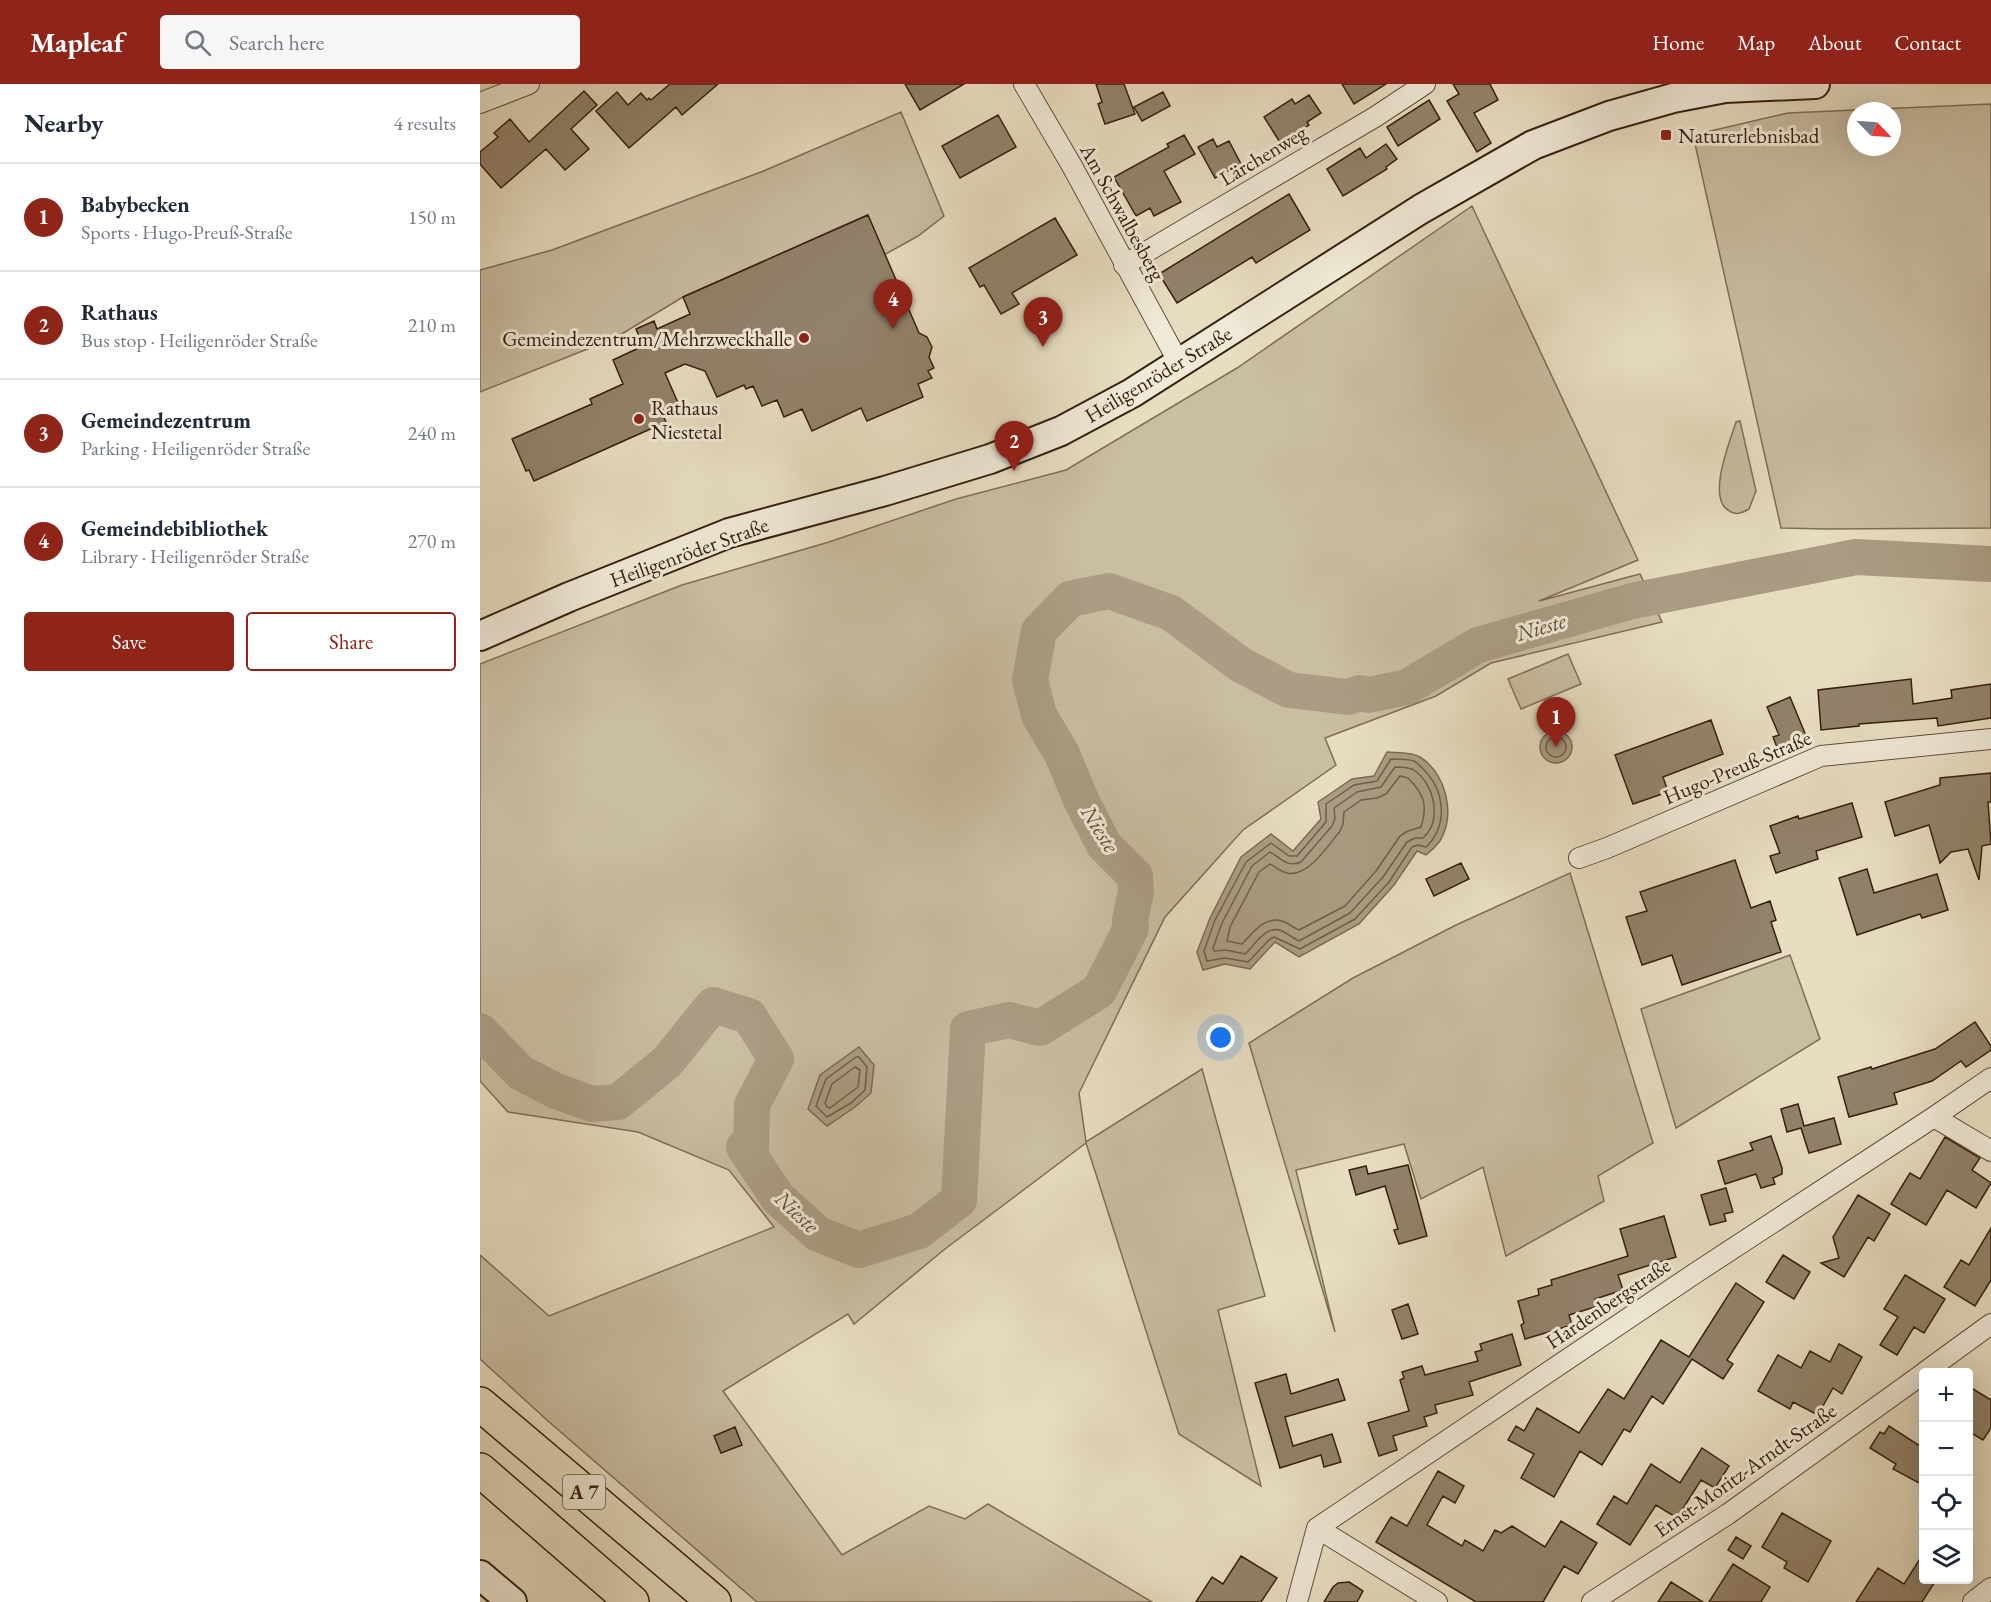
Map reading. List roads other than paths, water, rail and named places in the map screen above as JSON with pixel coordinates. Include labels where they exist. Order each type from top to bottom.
[{"type":"highway","name":"A 7","points":[[480,1404],[714,1602]]},
{"type":"highway","name":"A 7","points":[[480,1470],[632,1602]]},
{"type":"street","points":[[480,103],[529,84]]},
{"type":"street","name":"Am Schwalbesberg","points":[[1023,84],[1072,166],[1179,363]]},
{"type":"street","name":"Lärchenweg","points":[[1124,265],[1375,117],[1425,84]]},
{"type":"street","name":"Heiligenröder Straße","points":[[480,636],[729,533],[885,491],[998,457],[1061,431],[1132,393],[1421,209],[1533,145],[1609,116],[1724,86],[1815,84]]},
{"type":"street","name":"Hugo-Preuß-Straße","points":[[1579,858],[1821,756],[1991,739]]},
{"type":"street","name":"Hardenbergstraße","points":[[1317,1528],[1700,1270],[1934,1118],[1991,1078]]},
{"type":"street","points":[[1934,1118],[1991,1151]]},
{"type":"street","name":"Ernst-Moritz-Arndt-Straße","points":[[1931,1368],[1991,1324]]},
{"type":"street","name":"Ernst-Moritz-Arndt-Straße","points":[[1592,1602],[1728,1514],[1919,1377]]},
{"type":"street","points":[[1297,1602],[1317,1528],[1437,1602]]},
{"type":"street","points":[[480,1575],[512,1602]]},
{"type":"street","points":[[1973,1602],[1991,1588]]},
{"type":"water","points":[[1556,731],[1567,736],[1572,747],[1567,758],[1556,763],[1545,758],[1540,747],[1545,736]]},
{"type":"water","points":[[1387,752],[1417,755],[1429,764],[1442,784],[1448,807],[1445,830],[1440,841],[1426,855],[1417,851],[1394,885],[1359,924],[1299,957],[1275,942],[1250,969],[1225,964],[1203,970],[1197,952],[1210,918],[1241,857],[1271,834],[1293,851],[1321,819],[1318,802],[1352,779],[1374,776]]},
{"type":"water","points":[[859,1047],[874,1065],[871,1093],[827,1126],[808,1109],[820,1075]]},
{"type":"waterway","name":"Nieste","points":[[480,1031],[521,1073],[556,1091],[592,1104],[618,1102],[667,1062],[713,1005],[749,1016],[776,1059],[752,1105],[751,1156],[744,1147],[778,1198],[818,1234],[859,1250],[919,1231],[959,1200],[968,1029],[1009,1020],[1040,1028],[1099,991],[1131,928],[1130,920],[1136,892],[1135,876],[1104,845],[1082,802],[1062,754],[1039,715],[1030,680],[1039,631],[1070,599],[1109,591],[1171,613],[1241,665],[1289,690],[1348,697],[1360,693],[1369,695],[1407,687],[1478,645],[1632,601],[1856,557],[1991,564]]},
{"type":"place","name":"Naturerlebnisbad","points":[[1666,135]]},
{"type":"place","name":"Gemeindebibliothek","points":[[893,329]]},
{"type":"place","name":"Gemeindezentrum/Mehrzweckhalle","points":[[804,338]]},
{"type":"place","name":"Gemeindezentrum","points":[[1043,347]]},
{"type":"place","name":"Rathaus Niestetal","points":[[639,419]]},
{"type":"place","name":"Rathaus","points":[[1014,471]]},
{"type":"place","name":"Babybecken","points":[[1556,747]]}]
